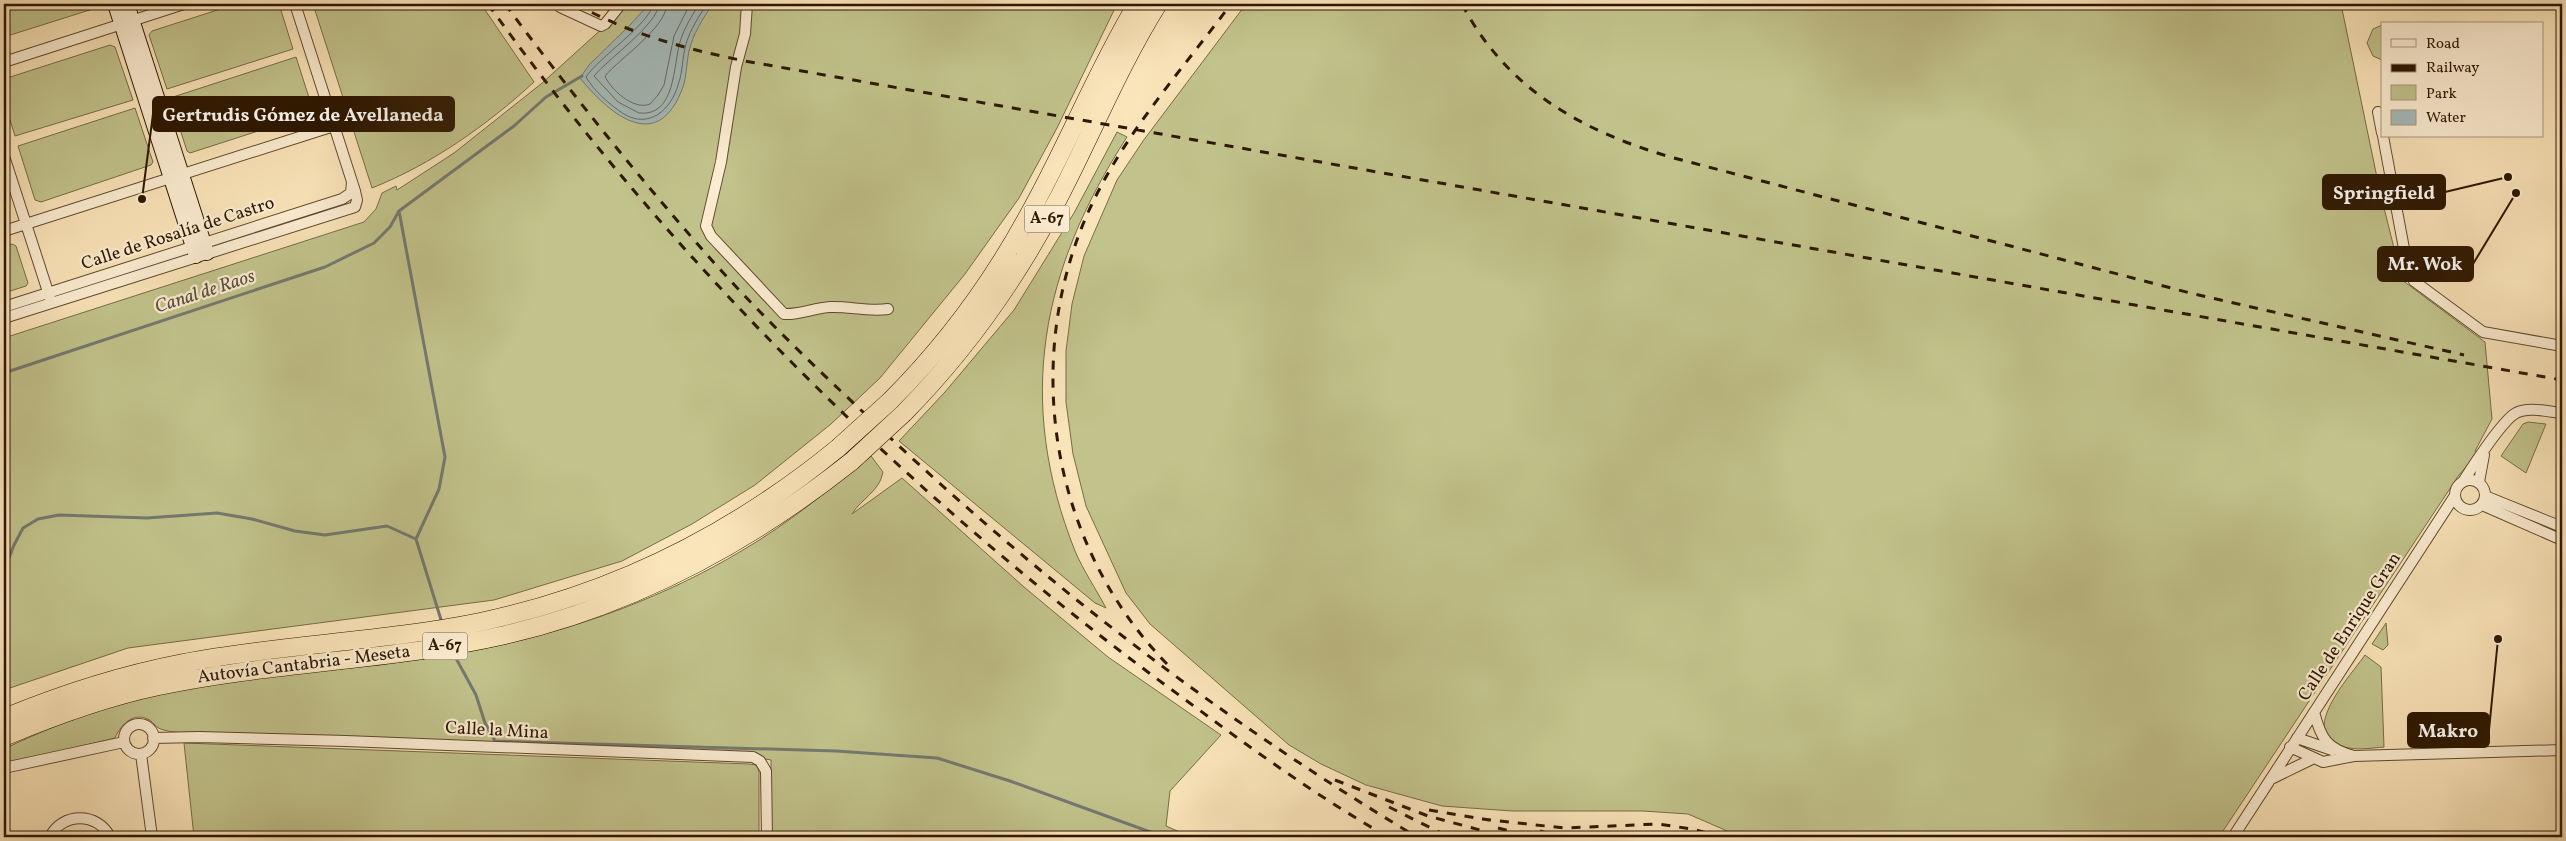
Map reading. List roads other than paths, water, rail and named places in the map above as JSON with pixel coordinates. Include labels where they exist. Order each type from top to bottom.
[{"type":"highway","name":"Autovía Cantabria - Meseta","points":[[4,718],[88,687],[160,667],[235,654],[458,626],[572,597],[648,568],[723,529],[780,494],[838,448],[890,401],[945,340],[1003,259],[1040,194],[1106,59],[1137,4]]},
{"type":"highway","name":"Autovía Cantabria - Meseta","points":[[4,737],[84,706],[158,686],[232,673],[456,645],[513,633],[578,614],[648,588],[722,550],[793,506],[852,461],[904,413],[964,346],[1022,264],[1058,199],[1124,63],[1158,4]]},
{"type":"main road","points":[[114,4],[126,22],[200,249]]},
{"type":"main road","points":[[126,22],[127,4]]},
{"type":"street","points":[[4,62],[184,4]]},
{"type":"street","points":[[295,4],[352,182]]},
{"type":"street","points":[[560,7],[601,26],[605,24],[620,4]]},
{"type":"street","points":[[747,4],[745,34],[736,67],[721,162],[706,226],[711,236],[784,314],[831,307],[876,311],[888,309]]},
{"type":"street","points":[[2378,112],[2381,129]]},
{"type":"street","points":[[4,231],[334,126]]},
{"type":"street","points":[[2383,138],[2408,270],[2414,281],[2483,332],[2562,346]]},
{"type":"street","points":[[4,156],[52,303]]},
{"type":"street","name":"Calle de Rosalía de Castro","points":[[4,306],[200,249],[355,207],[357,200],[352,182]]},
{"type":"street","name":"Calle de Rosalía de Castro","points":[[4,318],[52,303],[342,199],[351,193],[352,182]]},
{"type":"street","points":[[2484,501],[2473,510],[2463,509],[2454,497],[2457,487],[2484,454],[2505,422],[2516,412],[2562,413]]},
{"type":"street","points":[[2484,454],[2479,482],[2484,501],[2562,540]]},
{"type":"street","points":[[2464,480],[2479,482]]},
{"type":"street","name":"Calle de Enrique Gran","points":[[2233,837],[2454,497]]},
{"type":"street","points":[[2484,501],[2562,527]]},
{"type":"street","name":"Calle de Enrique Gran","points":[[2437,524],[2451,514],[2463,509]]},
{"type":"street","points":[[2314,712],[2320,733],[2336,751]]},
{"type":"street","points":[[135,725],[148,728],[153,738],[150,748],[141,754],[130,751],[124,742],[127,730],[135,725]]},
{"type":"street","name":"Calle la Mina","points":[[153,738],[199,737],[346,741],[753,757],[760,762],[766,771],[767,837]]},
{"type":"street","points":[[2297,738],[2354,756]]},
{"type":"street","points":[[4,768],[124,742]]},
{"type":"street","points":[[2290,748],[2312,759],[2334,762],[2354,756],[2562,750]]},
{"type":"street","points":[[141,754],[152,837]]},
{"type":"street","points":[[2270,779],[2312,759]]},
{"type":"street","points":[[50,837],[58,825],[77,818],[99,823],[110,837]]},
{"type":"water","points":[[649,4],[713,4],[693,38],[681,92],[670,111],[658,121],[645,124],[631,121],[617,114],[591,91],[580,78],[589,65]]},
{"type":"waterway","name":"Canal de Raos","points":[[4,373],[325,267],[374,243],[390,227],[399,211],[514,126],[546,97],[582,76]]},
{"type":"waterway","points":[[399,211],[445,457],[439,489],[416,539],[442,623]]},
{"type":"waterway","points":[[4,571],[23,528],[38,519],[59,515],[147,518],[217,513],[252,519],[295,531],[325,535],[387,526],[416,539]]},
{"type":"waterway","points":[[452,651],[476,695],[485,723],[495,741],[836,751],[937,758],[1010,781],[1164,837]]},
{"type":"railway","points":[[488,4],[561,101],[637,194],[717,285],[801,372],[888,456],[978,536],[1072,613],[1168,687],[1304,784],[1388,837]]},
{"type":"railway","points":[[505,4],[608,137],[717,266],[807,359],[927,472],[1060,586],[1198,693],[1269,743],[1417,837]]},
{"type":"railway","points":[[576,4],[596,15],[637,32],[701,51],[745,61],[2562,380]]},
{"type":"railway","points":[[1167,664],[1126,614],[1094,559],[1071,499],[1057,437],[1053,373],[1059,310],[1074,248],[1100,188],[1145,117],[1231,4]]},
{"type":"railway","points":[[1462,4],[1480,34],[1501,61],[1525,84],[1551,104],[1579,121],[1641,147],[1674,158],[2194,294],[2464,355]]},
{"type":"railway","points":[[1335,780],[1428,816],[1506,837]]},
{"type":"railway","points":[[1389,807],[1449,837]]},
{"type":"railway","points":[[1429,810],[1489,820]]},
{"type":"railway","points":[[1482,819],[1564,828],[1658,824],[1692,829],[1722,837]]},
{"type":"railway","points":[[1498,828],[1532,837]]},
{"type":"railway","points":[[1540,831],[1559,837]]},
{"type":"place","name":"Springfield","points":[[2508,177]]},
{"type":"place","name":"Mr. Wok","points":[[2516,193]]},
{"type":"place","name":"Gertrudis Gómez de Avellaneda","points":[[142,199]]},
{"type":"place","name":"Makro","points":[[2498,639]]}]
